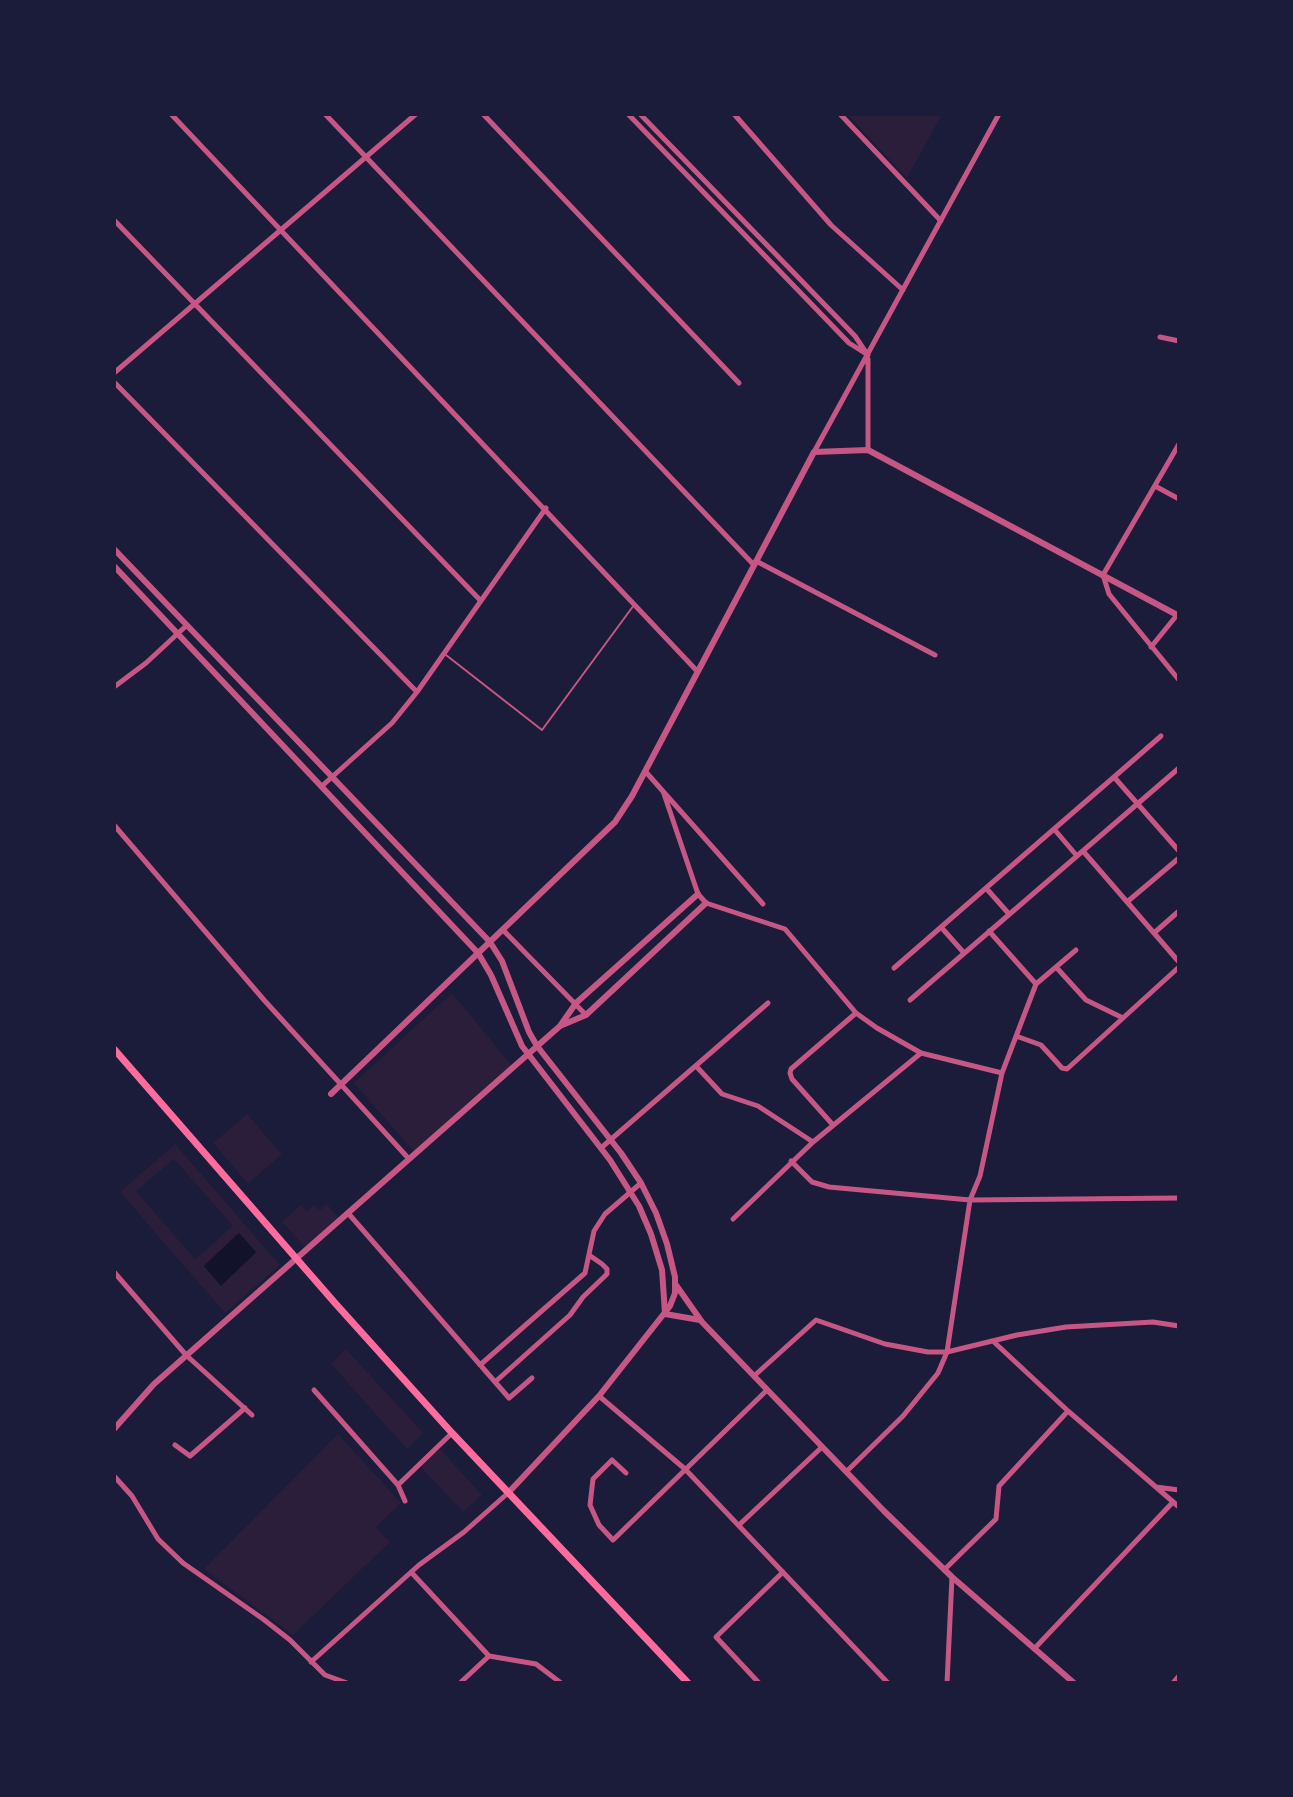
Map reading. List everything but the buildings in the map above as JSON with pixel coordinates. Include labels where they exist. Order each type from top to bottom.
[{"type":"main road","points":[[114,1049],[452,1433],[688,1683]]},
{"type":"street","points":[[171,114],[697,671]]},
{"type":"street","points":[[325,114],[754,562],[935,655]]},
{"type":"street","points":[[114,373],[416,114]]},
{"type":"street","points":[[483,114],[739,383]]},
{"type":"street","points":[[628,114],[849,343],[868,355]]},
{"type":"street","points":[[640,114],[855,336],[868,355],[868,450]]},
{"type":"street","points":[[734,114],[831,225],[903,290]]},
{"type":"street","points":[[840,114],[941,221]]},
{"type":"street","points":[[331,1094],[603,836],[629,802],[754,562],[999,114]]},
{"type":"street","points":[[114,220],[480,600]]},
{"type":"street","points":[[1160,337],[1179,341]]},
{"type":"street","points":[[114,382],[417,692]]},
{"type":"street","points":[[1179,444],[1103,575],[1109,594],[1179,680]]},
{"type":"street","points":[[814,452],[868,450],[1178,615],[1151,647]]},
{"type":"street","points":[[1155,486],[1179,499]]},
{"type":"street","points":[[322,786],[392,723],[417,692],[546,508]]},
{"type":"street","points":[[114,549],[490,942],[502,961],[537,1046],[641,1183],[667,1244],[676,1285],[674,1298],[665,1314],[599,1396],[509,1492],[464,1532],[411,1572],[311,1662]]},
{"type":"street","points":[[114,566],[478,953],[519,1040],[631,1191],[656,1247],[664,1284],[665,1314]]},
{"type":"street","points":[[114,687],[187,625]]},
{"type":"street","points":[[894,968],[1161,736]]},
{"type":"street","points":[[910,1000],[1179,768]]},
{"type":"street","points":[[645,771],[763,904]]},
{"type":"street","points":[[1114,777],[1179,851]]},
{"type":"street","points":[[663,791],[698,894],[706,903],[785,929],[856,1013],[921,1053],[1002,1073]]},
{"type":"street","points":[[114,825],[409,1159]]},
{"type":"street","points":[[1016,1036],[1041,1045],[1062,1068],[1067,1069],[1179,965],[1127,902],[1054,829]]},
{"type":"street","points":[[1127,902],[1179,858]]},
{"type":"street","points":[[986,888],[1009,914]]},
{"type":"street","points":[[114,1429],[146,1392],[186,1355],[560,1026],[576,1003],[698,894]]},
{"type":"street","points":[[560,1026],[586,1015],[706,903]]},
{"type":"street","points":[[1154,933],[1179,911]]},
{"type":"street","points":[[941,927],[964,953]]},
{"type":"street","points":[[503,930],[586,1015]]},
{"type":"street","points":[[989,931],[1036,984]]},
{"type":"street","points":[[846,1472],[903,1416],[938,1373],[947,1352],[970,1200],[980,1176],[1002,1073],[1036,984],[1076,950]]},
{"type":"street","points":[[1056,967],[1086,1000],[1123,1018]]},
{"type":"street","points":[[601,1148],[768,1003]]},
{"type":"street","points":[[833,1125],[790,1073],[856,1013]]},
{"type":"street","points":[[733,1219],[791,1161],[921,1053]]},
{"type":"street","points":[[696,1066],[722,1094],[758,1106],[813,1142]]},
{"type":"street","points":[[791,1161],[805,1176],[820,1185],[970,1200],[1179,1198]]},
{"type":"street","points":[[480,1365],[585,1273],[594,1231],[605,1214],[641,1183]]},
{"type":"street","points":[[348,1213],[509,1398],[532,1378]]},
{"type":"street","points":[[495,1382],[570,1315],[583,1297],[607,1274],[607,1269],[589,1255]]},
{"type":"street","points":[[114,1272],[186,1355],[252,1415]]},
{"type":"street","points":[[676,1285],[700,1320],[846,1472],[944,1570],[1074,1683]]},
{"type":"street","points":[[665,1314],[700,1320]]},
{"type":"street","points":[[753,1377],[816,1320],[865,1339],[906,1350],[947,1352],[1066,1327],[1153,1322],[1179,1326]]},
{"type":"street","points":[[994,1341],[1068,1411],[1179,1507]]},
{"type":"street","points":[[314,1390],[398,1485],[405,1501]]},
{"type":"street","points":[[626,1473],[612,1460],[593,1479],[590,1505],[599,1525],[613,1540],[766,1391]]},
{"type":"street","points":[[599,1396],[685,1469],[888,1683]]},
{"type":"street","points":[[175,1445],[190,1456],[245,1408]]},
{"type":"street","points":[[944,1570],[996,1519],[999,1486],[1068,1411]]},
{"type":"street","points":[[398,1485],[452,1433]]},
{"type":"street","points":[[739,1525],[822,1447]]},
{"type":"street","points":[[114,1476],[132,1496],[158,1539],[175,1555],[263,1619],[325,1675],[347,1683]]},
{"type":"street","points":[[1154,1486],[1179,1490]]},
{"type":"street","points":[[1034,1649],[1173,1502]]},
{"type":"street","points":[[411,1572],[489,1656],[536,1664],[561,1683]]},
{"type":"street","points":[[759,1683],[716,1637],[783,1572]]},
{"type":"street","points":[[947,1683],[952,1577]]},
{"type":"street","points":[[460,1683],[489,1656]]},
{"type":"street","points":[[317,1683],[325,1675]]},
{"type":"street","points":[[1173,1683],[1179,1676]]},
{"type":"lane","points":[[445,654],[542,730],[635,604]]},
{"type":"shaded area","points":[[847,114],[942,114],[907,178]]},
{"type":"shaded area","points":[[452,993],[513,1067],[415,1153],[354,1083]]},
{"type":"shaded area","points":[[247,1114],[282,1154],[248,1184],[213,1143]]},
{"type":"shaded area","points":[[175,1144],[280,1265],[225,1313],[120,1192]],"holes":[[[174,1159],[233,1226],[195,1259],[136,1191]],[[239,1233],[256,1253],[221,1285],[204,1265]]]},
{"type":"shaded area","points":[[327,1204],[340,1220],[307,1249],[282,1222],[301,1205],[307,1211],[314,1205],[320,1210]]},
{"type":"shaded area","points":[[239,1233],[256,1252],[221,1286],[204,1266]]},
{"type":"shaded area","points":[[346,1349],[423,1433],[407,1449],[331,1364]]},
{"type":"shaded area","points":[[338,1434],[401,1503],[376,1527],[390,1542],[293,1635],[204,1569]]},
{"type":"shaded area","points":[[438,1447],[482,1495],[463,1512],[419,1465]]}]
